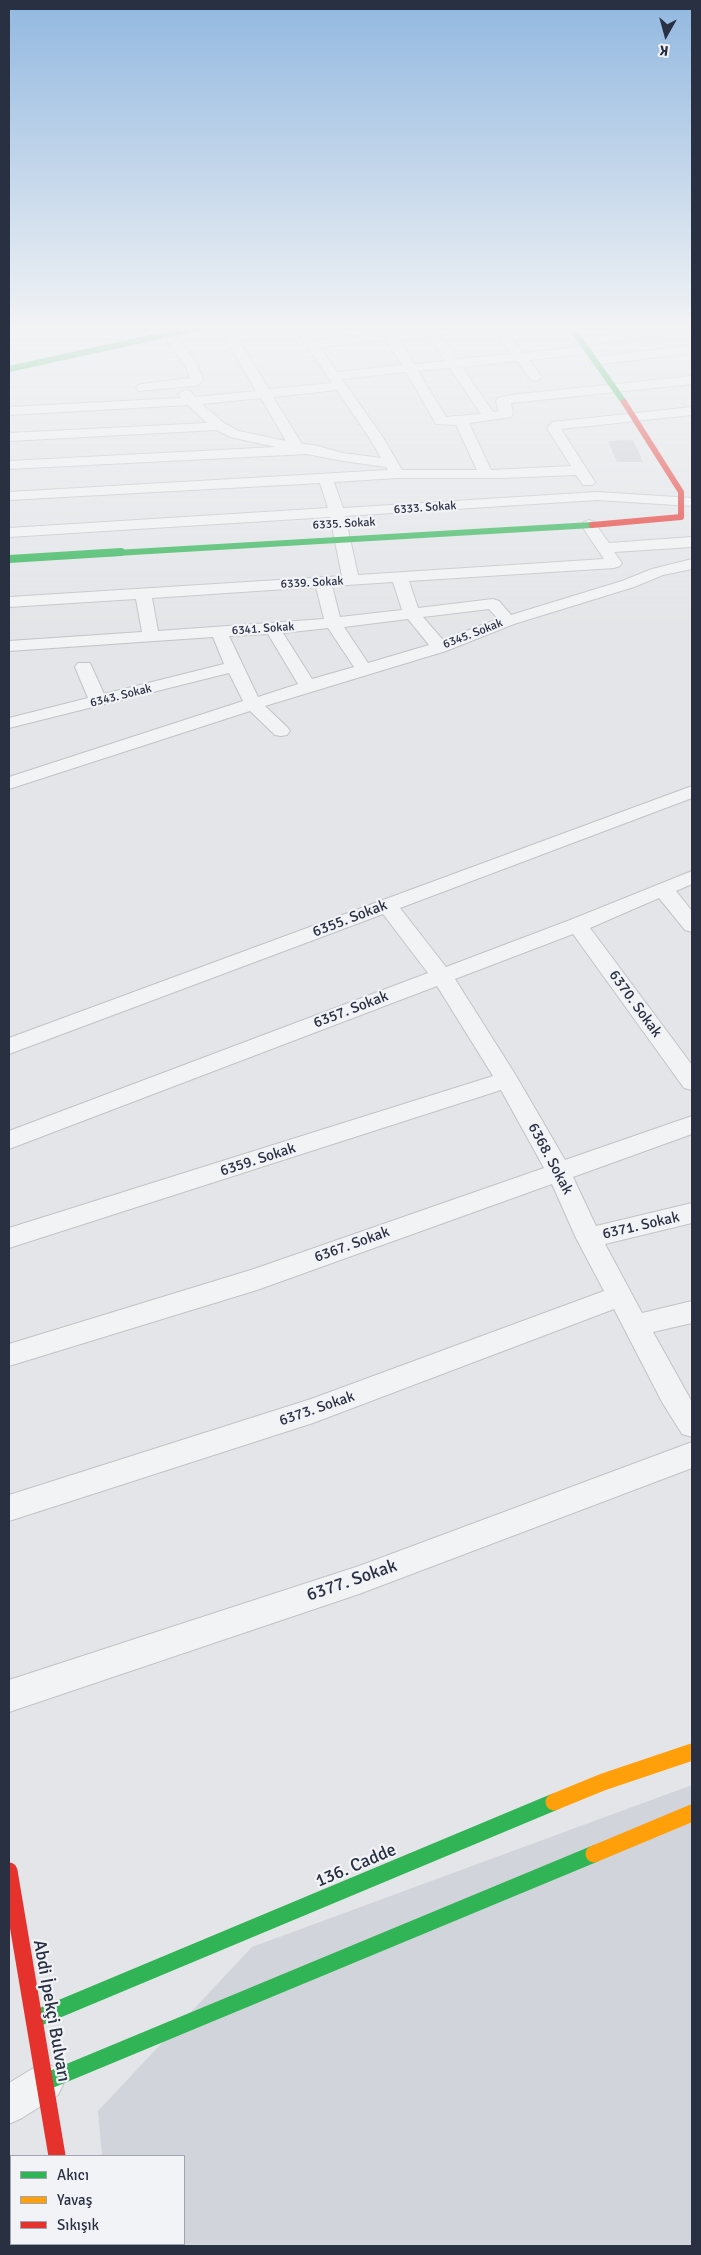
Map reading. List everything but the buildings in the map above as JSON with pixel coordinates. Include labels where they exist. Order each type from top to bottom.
[{"type":"street","points":[[9,437],[97,432]]},
{"type":"street","points":[[120,432],[126,474]]},
{"type":"street","points":[[231,432],[363,460],[394,469]]},
{"type":"street","points":[[288,432],[296,446]]},
{"type":"street","points":[[373,432],[394,469]]},
{"type":"street","points":[[466,432],[485,472]]},
{"type":"street","points":[[557,432],[597,496]]},
{"type":"street","points":[[643,432],[687,502]]},
{"type":"street","points":[[9,496],[126,474],[314,449]]},
{"type":"street","points":[[9,465],[126,474],[326,478],[394,469],[485,472],[580,470]]},
{"type":"street","points":[[326,478],[337,514],[351,581]]},
{"type":"street","name":"6333. Sokak","points":[[9,533],[337,514],[597,496],[687,502]]},
{"type":"street","name":"6335. Sokak","points":[[9,559],[341,538],[589,525],[681,517],[687,502]]},
{"type":"street","points":[[589,525],[628,584]]},
{"type":"street","points":[[606,548],[692,542]]},
{"type":"street","name":"6339. Sokak","points":[[9,602],[614,563]]},
{"type":"street","name":"6345. Sokak","points":[[9,783],[308,686],[440,647],[508,621],[628,584],[658,572],[692,564]]},
{"type":"street","points":[[400,578],[412,614],[440,647]]},
{"type":"street","points":[[323,583],[333,623],[364,669]]},
{"type":"street","points":[[143,594],[151,636]]},
{"type":"street","name":"6341. Sokak","points":[[9,646],[274,629],[493,604],[508,621]]},
{"type":"street","points":[[274,629],[308,686]]},
{"type":"street","points":[[219,632],[253,704],[281,731]]},
{"type":"street","points":[[84,667],[98,702]]},
{"type":"street","name":"6343. Sokak","points":[[9,723],[234,667]]},
{"type":"street","name":"6355. Sokak","points":[[9,1046],[692,792]]},
{"type":"street","name":"6357. Sokak","points":[[9,1140],[577,925],[692,877]]},
{"type":"street","points":[[663,889],[692,925]]},
{"type":"street","name":"6368. Sokak","points":[[387,905],[441,976],[507,1080],[559,1172],[589,1238],[636,1325],[682,1392],[692,1425]]},
{"type":"street","name":"6370. Sokak","points":[[577,925],[692,1082]]},
{"type":"street","name":"6359. Sokak","points":[[9,1238],[507,1080]]},
{"type":"street","name":"6367. Sokak","points":[[9,1355],[257,1279],[692,1125]]},
{"type":"street","name":"6371. Sokak","points":[[589,1238],[692,1213]]},
{"type":"street","name":"6373. Sokak","points":[[9,1508],[314,1411],[620,1296]]},
{"type":"street","points":[[636,1325],[692,1312]]},
{"type":"street","name":"6377. Sokak","points":[[9,1696],[359,1580],[692,1455]]},
{"type":"street","name":"136. Cadde","points":[[35,2019],[603,1782],[692,1752]]},
{"type":"street","points":[[9,2105],[45,2082],[692,1813]]},
{"type":"street","name":"Abdi İpekçi Bulvarı","points":[[9,1871],[57,2155]]},
{"type":"shaded area","points":[[692,1785],[692,2246],[110,2246],[185,2245],[185,2155],[102,2155],[98,2111],[252,1947]]},
{"type":"traffic: fast","points":[[9,559],[592,525]]},
{"type":"traffic: fast","points":[[35,2019],[554,1802]]},
{"type":"traffic: fast","points":[[45,2082],[594,1854]]},
{"type":"traffic: slow","points":[[554,1802],[603,1782],[692,1752]]},
{"type":"traffic: slow","points":[[594,1854],[692,1813]]},
{"type":"traffic: jam","points":[[592,525],[681,517],[681,492],[643,432]]},
{"type":"traffic: jam","points":[[9,1871],[57,2155]]}]
